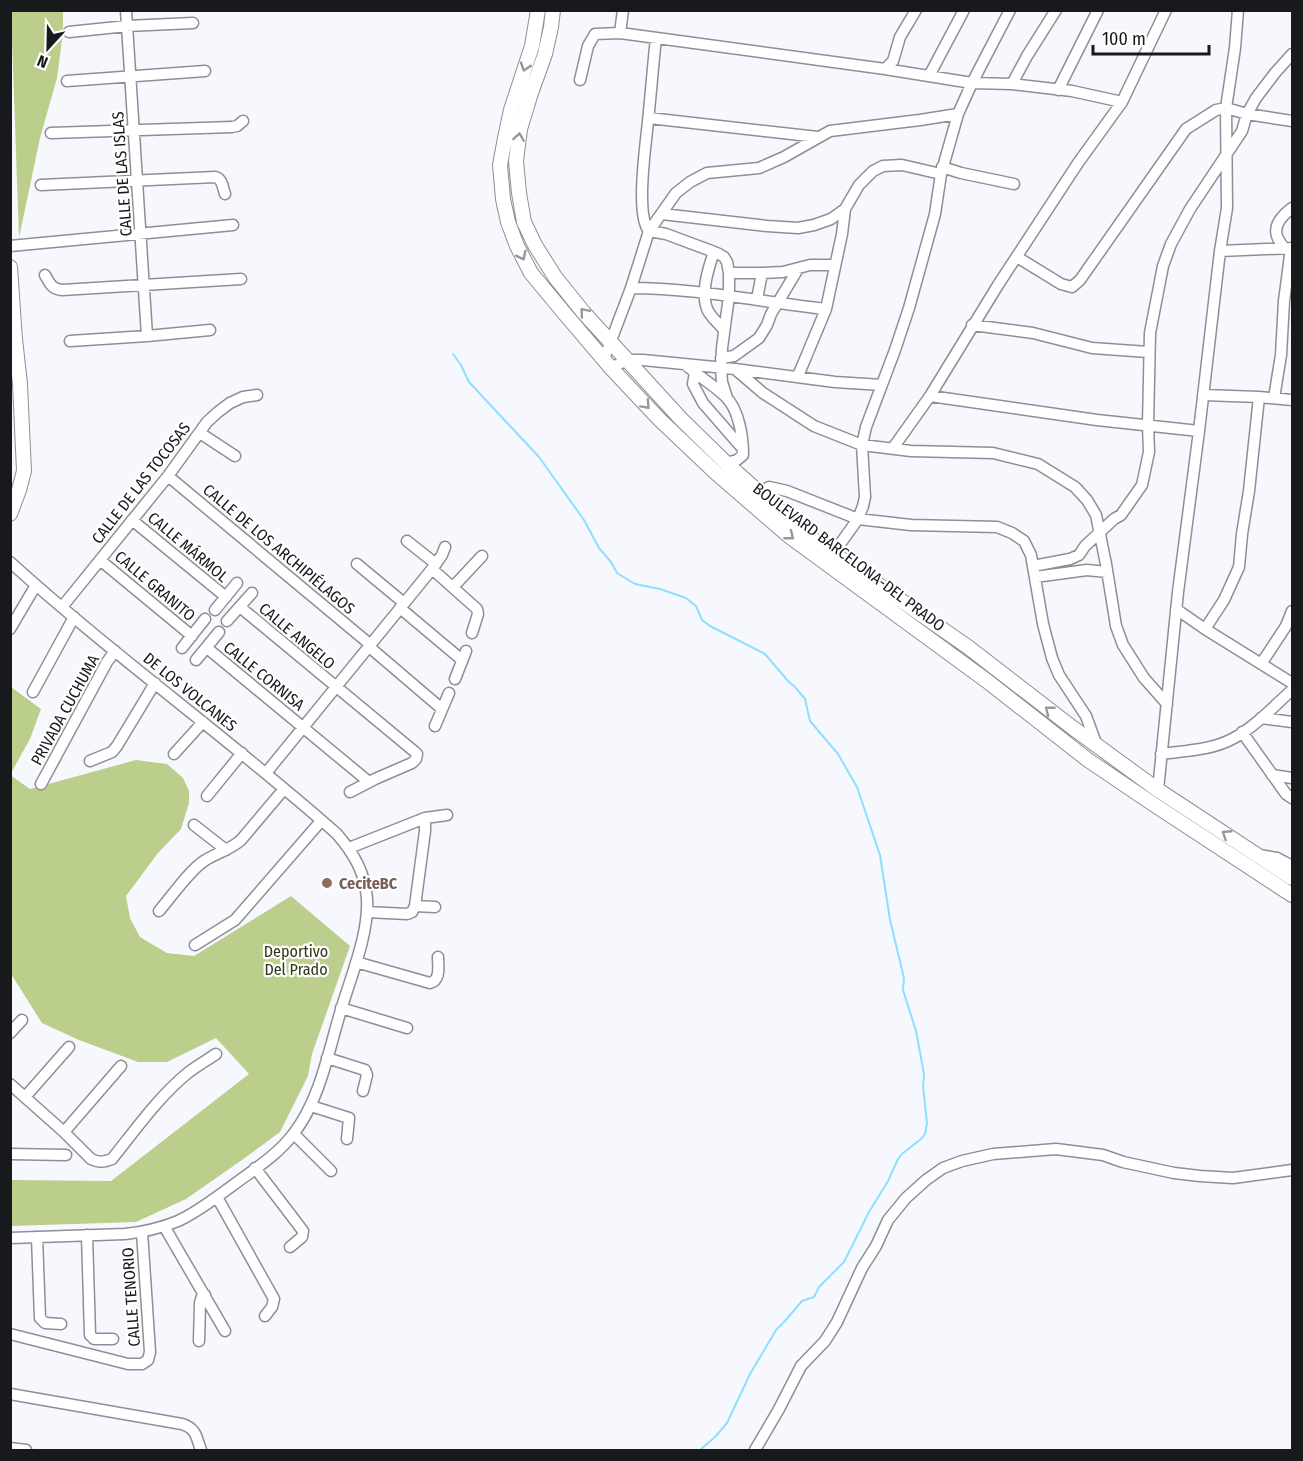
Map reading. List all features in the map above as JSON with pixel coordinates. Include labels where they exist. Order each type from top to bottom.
[{"type":"main road","name":"BOULEVARD BARCELONA-DEL PRADO","points":[[538,10],[532,46],[505,138],[500,165],[503,199],[517,246],[531,273],[608,364],[659,419],[716,473],[789,536],[830,558],[968,647],[1097,746],[1293,878]]},
{"type":"main road","name":"BOULEVARD BARCELONA-DEL PRADO","points":[[553,10],[545,54],[520,129],[516,160],[524,222],[555,277],[681,419],[830,558],[1088,760],[1293,895]]},
{"type":"main road","points":[[532,46],[545,54]]},
{"type":"main road","points":[[10,267],[13,340],[20,384],[24,471],[10,514]]},
{"type":"street","name":"CALLE DE LAS ISLAS","points":[[126,10],[147,336]]},
{"type":"street","points":[[620,33],[623,10]]},
{"type":"street","points":[[885,69],[893,61],[900,37],[916,10]]},
{"type":"street","points":[[929,76],[964,10]]},
{"type":"street","points":[[830,558],[858,519],[863,506],[865,497],[861,445],[909,308],[935,214],[942,171],[958,114],[1010,10]]},
{"type":"street","points":[[1012,84],[1056,10]]},
{"type":"street","points":[[1058,90],[1098,10]]},
{"type":"street","points":[[893,448],[930,396],[972,325],[1078,163],[1122,102],[1166,10]]},
{"type":"street","points":[[1158,789],[1176,609],[1227,208],[1226,108],[1238,10]]},
{"type":"street","points":[[69,32],[193,23]]},
{"type":"street","points":[[580,80],[588,46],[595,34],[620,33],[972,83],[1012,84],[1091,94],[1122,102]]},
{"type":"street","points":[[648,231],[642,204],[657,38]]},
{"type":"street","points":[[1034,571],[1079,555],[1085,546],[1121,515],[1142,485],[1149,452],[1148,352],[1163,266],[1171,244],[1190,209],[1242,131],[1247,114],[1256,98],[1293,54]]},
{"type":"street","points":[[67,81],[205,71]]},
{"type":"street","points":[[1017,257],[1061,284],[1072,287],[1080,280],[1186,129],[1216,110],[1226,108],[1247,114],[1293,121]]},
{"type":"street","points":[[798,269],[759,338],[735,356],[721,363],[686,365],[627,360],[608,364],[611,342],[631,288],[648,231],[676,193],[690,182],[707,173],[759,168],[830,131],[958,114]]},
{"type":"street","points":[[649,118],[818,137]]},
{"type":"street","points":[[51,133],[232,127],[243,121]]},
{"type":"street","points":[[798,376],[826,309],[845,209],[865,177],[884,166],[902,165],[961,173],[1014,184]]},
{"type":"street","points":[[41,185],[215,177],[220,180],[225,194]]},
{"type":"street","points":[[1289,248],[1276,235],[1277,226],[1285,213],[1293,208]]},
{"type":"street","points":[[662,214],[798,228],[831,219],[845,209]]},
{"type":"street","points":[[10,246],[233,225]]},
{"type":"street","points":[[648,231],[666,234],[714,252],[724,257],[727,262],[729,296],[721,363],[722,382],[741,429],[743,454],[741,458],[726,463]]},
{"type":"street","points":[[1220,251],[1289,248]]},
{"type":"street","points":[[1274,398],[1281,355],[1289,248]]},
{"type":"street","points":[[714,252],[705,293],[708,310],[724,330]]},
{"type":"street","points":[[729,273],[783,272],[810,265],[835,266]]},
{"type":"street","points":[[757,300],[762,273]]},
{"type":"street","points":[[45,275],[51,286],[62,290],[241,279]]},
{"type":"street","points":[[631,288],[705,293],[826,309]]},
{"type":"street","points":[[972,325],[1033,333],[1092,348],[1148,352]]},
{"type":"street","points":[[70,341],[210,330]]},
{"type":"street","points":[[721,363],[735,369],[882,386]]},
{"type":"street","points":[[686,365],[727,398]]},
{"type":"street","points":[[735,369],[763,393],[814,426],[861,445],[911,451],[993,453],[1038,464],[1075,487],[1096,514],[1116,626],[1123,645],[1144,678],[1167,704]]},
{"type":"street","points":[[694,373],[693,384],[703,403],[743,449]]},
{"type":"street","name":"CALLE DE LAS TOCOSAS","points":[[62,607],[168,476],[207,422],[230,403],[243,397],[257,395]]},
{"type":"street","points":[[1203,395],[1293,400]]},
{"type":"street","points":[[930,396],[1097,420],[1199,431]]},
{"type":"street","points":[[1206,629],[1224,600],[1239,567],[1250,491],[1259,397]]},
{"type":"street","points":[[200,433],[235,456]]},
{"type":"street","name":"CALLE DE LOS ARCHIPIÉLAGOS","points":[[168,476],[366,641],[442,709]]},
{"type":"street","points":[[759,492],[769,487],[787,491],[858,519],[911,525],[997,527],[1024,541],[1031,555],[1043,624],[1052,658],[1059,675],[1086,716],[1097,746]]},
{"type":"street","name":"CALLE MÁRMOL","points":[[132,520],[226,597]]},
{"type":"street","points":[[407,541],[477,609],[478,614],[472,633]]},
{"type":"street","points":[[266,773],[434,566],[445,547]]},
{"type":"street","points":[[453,587],[482,556]]},
{"type":"street","name":"CALLE GRANITO","points":[[100,560],[192,636]]},
{"type":"street","name":"DE LOS VOLCANES","points":[[10,562],[321,820],[349,848],[360,869],[365,885],[367,912],[356,962],[311,1106],[294,1134],[268,1159],[194,1212],[164,1226],[142,1232],[10,1238]]},
{"type":"street","points":[[357,564],[402,606],[464,655],[455,679]]},
{"type":"street","points":[[1034,571],[1107,572]]},
{"type":"street","points":[[215,610],[237,583]]},
{"type":"street","points":[[10,629],[36,585]]},
{"type":"street","points":[[227,621],[252,593]]},
{"type":"street","name":"CALLE ANGELO","points":[[240,607],[417,754],[412,764],[369,782]]},
{"type":"street","points":[[1176,609],[1293,682]]},
{"type":"street","points":[[1261,664],[1293,611]]},
{"type":"street","points":[[33,692],[74,617]]},
{"type":"street","points":[[182,648],[205,619]]},
{"type":"street","points":[[196,660],[219,632]]},
{"type":"street","name":"CALLE CORNISA","points":[[207,648],[369,782]]},
{"type":"street","name":"PRIVADA CUCHUMA","points":[[41,784],[115,651]]},
{"type":"street","points":[[90,761],[112,752],[155,683]]},
{"type":"street","points":[[1161,754],[1213,746],[1234,738],[1293,690]]},
{"type":"street","points":[[435,726],[449,693]]},
{"type":"street","points":[[1073,728],[1086,716]]},
{"type":"street","points":[[1261,718],[1293,722]]},
{"type":"street","points":[[174,754],[203,722]]},
{"type":"street","points":[[1242,732],[1286,794],[1293,798]]},
{"type":"street","points":[[207,796],[242,753]]},
{"type":"street","points":[[1272,775],[1293,778]]},
{"type":"street","points":[[350,792],[369,782]]},
{"type":"street","points":[[159,911],[202,862],[236,845],[284,789]]},
{"type":"street","points":[[349,848],[424,818],[447,815]]},
{"type":"street","points":[[414,909],[425,831],[424,818]]},
{"type":"street","points":[[195,945],[235,920],[321,820]]},
{"type":"street","points":[[194,825],[226,850]]},
{"type":"street","points":[[1258,854],[1277,858],[1293,866]]},
{"type":"street","points":[[367,912],[407,914],[414,909],[435,907]]},
{"type":"street","points":[[356,962],[430,982],[435,981],[438,973],[438,957]]},
{"type":"street","points":[[341,1008],[407,1028]]},
{"type":"street","points":[[10,1033],[22,1020]]},
{"type":"street","points":[[25,1097],[69,1047]]},
{"type":"street","points":[[10,1084],[91,1159],[104,1162],[112,1159],[160,1100],[189,1072],[216,1054]]},
{"type":"street","points":[[327,1059],[367,1072],[363,1091]]},
{"type":"street","points":[[64,1132],[121,1066]]},
{"type":"street","points":[[311,1106],[349,1118],[347,1139]]},
{"type":"street","points":[[294,1134],[332,1171]]},
{"type":"street","points":[[755,1450],[801,1366],[825,1341],[837,1322],[888,1220],[906,1198],[944,1168],[993,1154],[1056,1149],[1103,1155],[1123,1162],[1200,1176],[1233,1178],[1293,1170]]},
{"type":"street","points":[[10,1154],[66,1155]]},
{"type":"street","points":[[255,1168],[303,1231],[302,1238],[290,1247]]},
{"type":"street","points":[[217,1197],[274,1299],[272,1307],[265,1316]]},
{"type":"street","points":[[164,1226],[225,1331]]},
{"type":"street","name":"CALLE TENORIO","points":[[10,1334],[128,1364],[142,1365],[148,1360],[150,1352],[142,1232]]},
{"type":"street","points":[[87,1235],[90,1335],[94,1340],[113,1339]]},
{"type":"street","points":[[37,1237],[40,1318],[45,1323],[61,1324]]},
{"type":"street","points":[[200,1341],[200,1303],[202,1296],[205,1295]]},
{"type":"street","points":[[10,1394],[191,1426],[201,1450]]},
{"type":"street","points":[[10,1448],[26,1450]]},
{"type":"green space","points":[[11,11],[63,11],[63,32],[57,78],[40,138],[19,238]]},
{"type":"green space","points":[[11,687],[41,709],[30,739],[11,773]]},
{"type":"green space","name":"Deportivo Del Prado","points":[[136,760],[167,764],[183,778],[189,791],[189,803],[181,829],[158,853],[126,896],[130,918],[140,937],[167,953],[194,956],[291,896],[350,946],[312,1054],[308,1076],[280,1132],[186,1199],[136,1222],[11,1226],[11,1180],[111,1181],[249,1074],[216,1038],[167,1062],[138,1062],[79,1040],[42,1023],[11,974],[10,775],[30,789]]},
{"type":"waterway","points":[[453,354],[469,382],[539,457],[584,520],[599,548],[617,573],[635,584],[686,598],[696,606],[702,620],[765,654],[795,687],[805,699],[810,721],[838,754],[857,787],[880,855],[890,920],[904,978],[903,990],[916,1031],[924,1074],[927,1123],[925,1134],[898,1159],[844,1262],[819,1287],[814,1297],[802,1301],[776,1330],[750,1374],[727,1423],[700,1450]]},
{"type":"place","name":"CeciteBC","points":[[327,883]]}]
